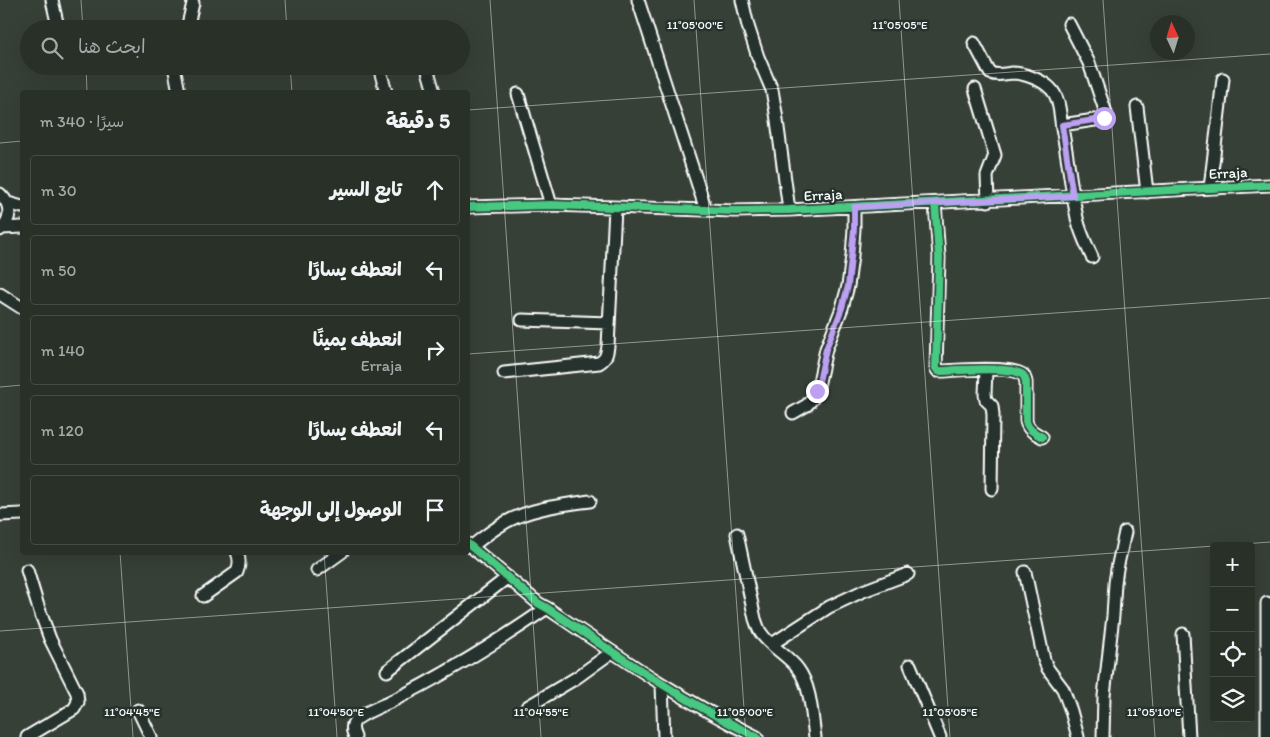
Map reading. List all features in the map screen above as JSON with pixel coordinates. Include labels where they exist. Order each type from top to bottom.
[{"type":"street","points":[[52,0],[56,20]]},
{"type":"street","points":[[638,0],[706,210]]},
{"type":"street","points":[[742,0],[758,57],[772,90],[789,210]]},
{"type":"street","points":[[189,20],[193,3]]},
{"type":"street","points":[[1062,125],[1101,119],[1106,113],[1089,63],[1070,24]]},
{"type":"street","points":[[974,43],[990,73],[994,75],[1028,75],[1050,88],[1055,95],[1080,228],[1092,257]]},
{"type":"street","points":[[176,75],[179,90]]},
{"type":"street","points":[[381,75],[385,90]]},
{"type":"street","points":[[429,75],[433,90]]},
{"type":"street","points":[[1210,188],[1223,79]]},
{"type":"street","points":[[976,89],[995,155],[988,176],[988,200]]},
{"type":"street","points":[[518,94],[551,206]]},
{"type":"street","points":[[1137,107],[1146,192]]},
{"type":"street","name":"Erraja","points":[[470,207],[551,206],[789,210],[1270,185]]},
{"type":"street","points":[[4,199],[20,207]]},
{"type":"street","points":[[1,229],[6,224],[10,212],[4,199]]},
{"type":"street","points":[[935,203],[939,257],[936,368],[938,371],[986,370],[1020,373],[1024,376],[1026,382],[1027,426],[1042,437]]},
{"type":"street","points":[[793,413],[807,405],[817,391],[826,349],[842,308],[848,286],[852,256],[854,207]]},
{"type":"street","points":[[504,373],[599,363],[604,360],[607,355],[615,208]]},
{"type":"street","points":[[1,229],[20,227]]},
{"type":"street","points":[[0,294],[20,307]]},
{"type":"street","points":[[522,320],[609,323]]},
{"type":"street","points":[[986,370],[985,394],[986,400],[992,406],[993,415],[992,489]]},
{"type":"street","points":[[470,545],[506,522],[523,514],[548,507],[590,501]]},
{"type":"street","points":[[0,515],[20,514]]},
{"type":"street","points":[[1103,737],[1104,696],[1115,583],[1125,532]]},
{"type":"street","points":[[737,534],[759,631],[765,639],[782,652],[798,669],[805,683],[815,737]]},
{"type":"street","points":[[470,547],[547,608],[612,652],[662,685],[728,723],[757,737]]},
{"type":"street","points":[[203,596],[237,572],[240,567],[237,555]]},
{"type":"street","points":[[317,570],[338,555]]},
{"type":"street","points":[[27,570],[50,639],[77,693],[78,702],[74,709],[27,737]]},
{"type":"street","points":[[1025,572],[1044,660],[1048,669],[1063,689],[1078,737]]},
{"type":"street","points":[[772,644],[829,606],[908,574]]},
{"type":"street","points":[[387,671],[508,577]]},
{"type":"street","points":[[1267,603],[1267,737]]},
{"type":"street","points":[[355,737],[352,727],[354,722],[360,717],[431,680],[512,632],[547,608]]},
{"type":"street","points":[[1183,634],[1189,737]]},
{"type":"street","points":[[527,707],[576,678],[612,652]]},
{"type":"street","points":[[910,665],[940,737]]},
{"type":"street","points":[[662,685],[664,737]]},
{"type":"street","points":[[138,710],[151,737]]},
{"type":"cycle path","points":[[470,207],[551,205],[735,211],[789,210],[1270,185]]},
{"type":"cycle path","points":[[935,203],[939,257],[936,368],[938,371],[972,369],[1008,370],[1023,375],[1026,382],[1026,421],[1030,429],[1042,437]]},
{"type":"cycle path","points":[[470,546],[538,603],[676,692],[757,737]]},
{"type":"route","points":[[817,391],[826,349],[842,308],[848,286],[852,256],[854,207],[1073,196],[1062,125],[1104,118]]}]
